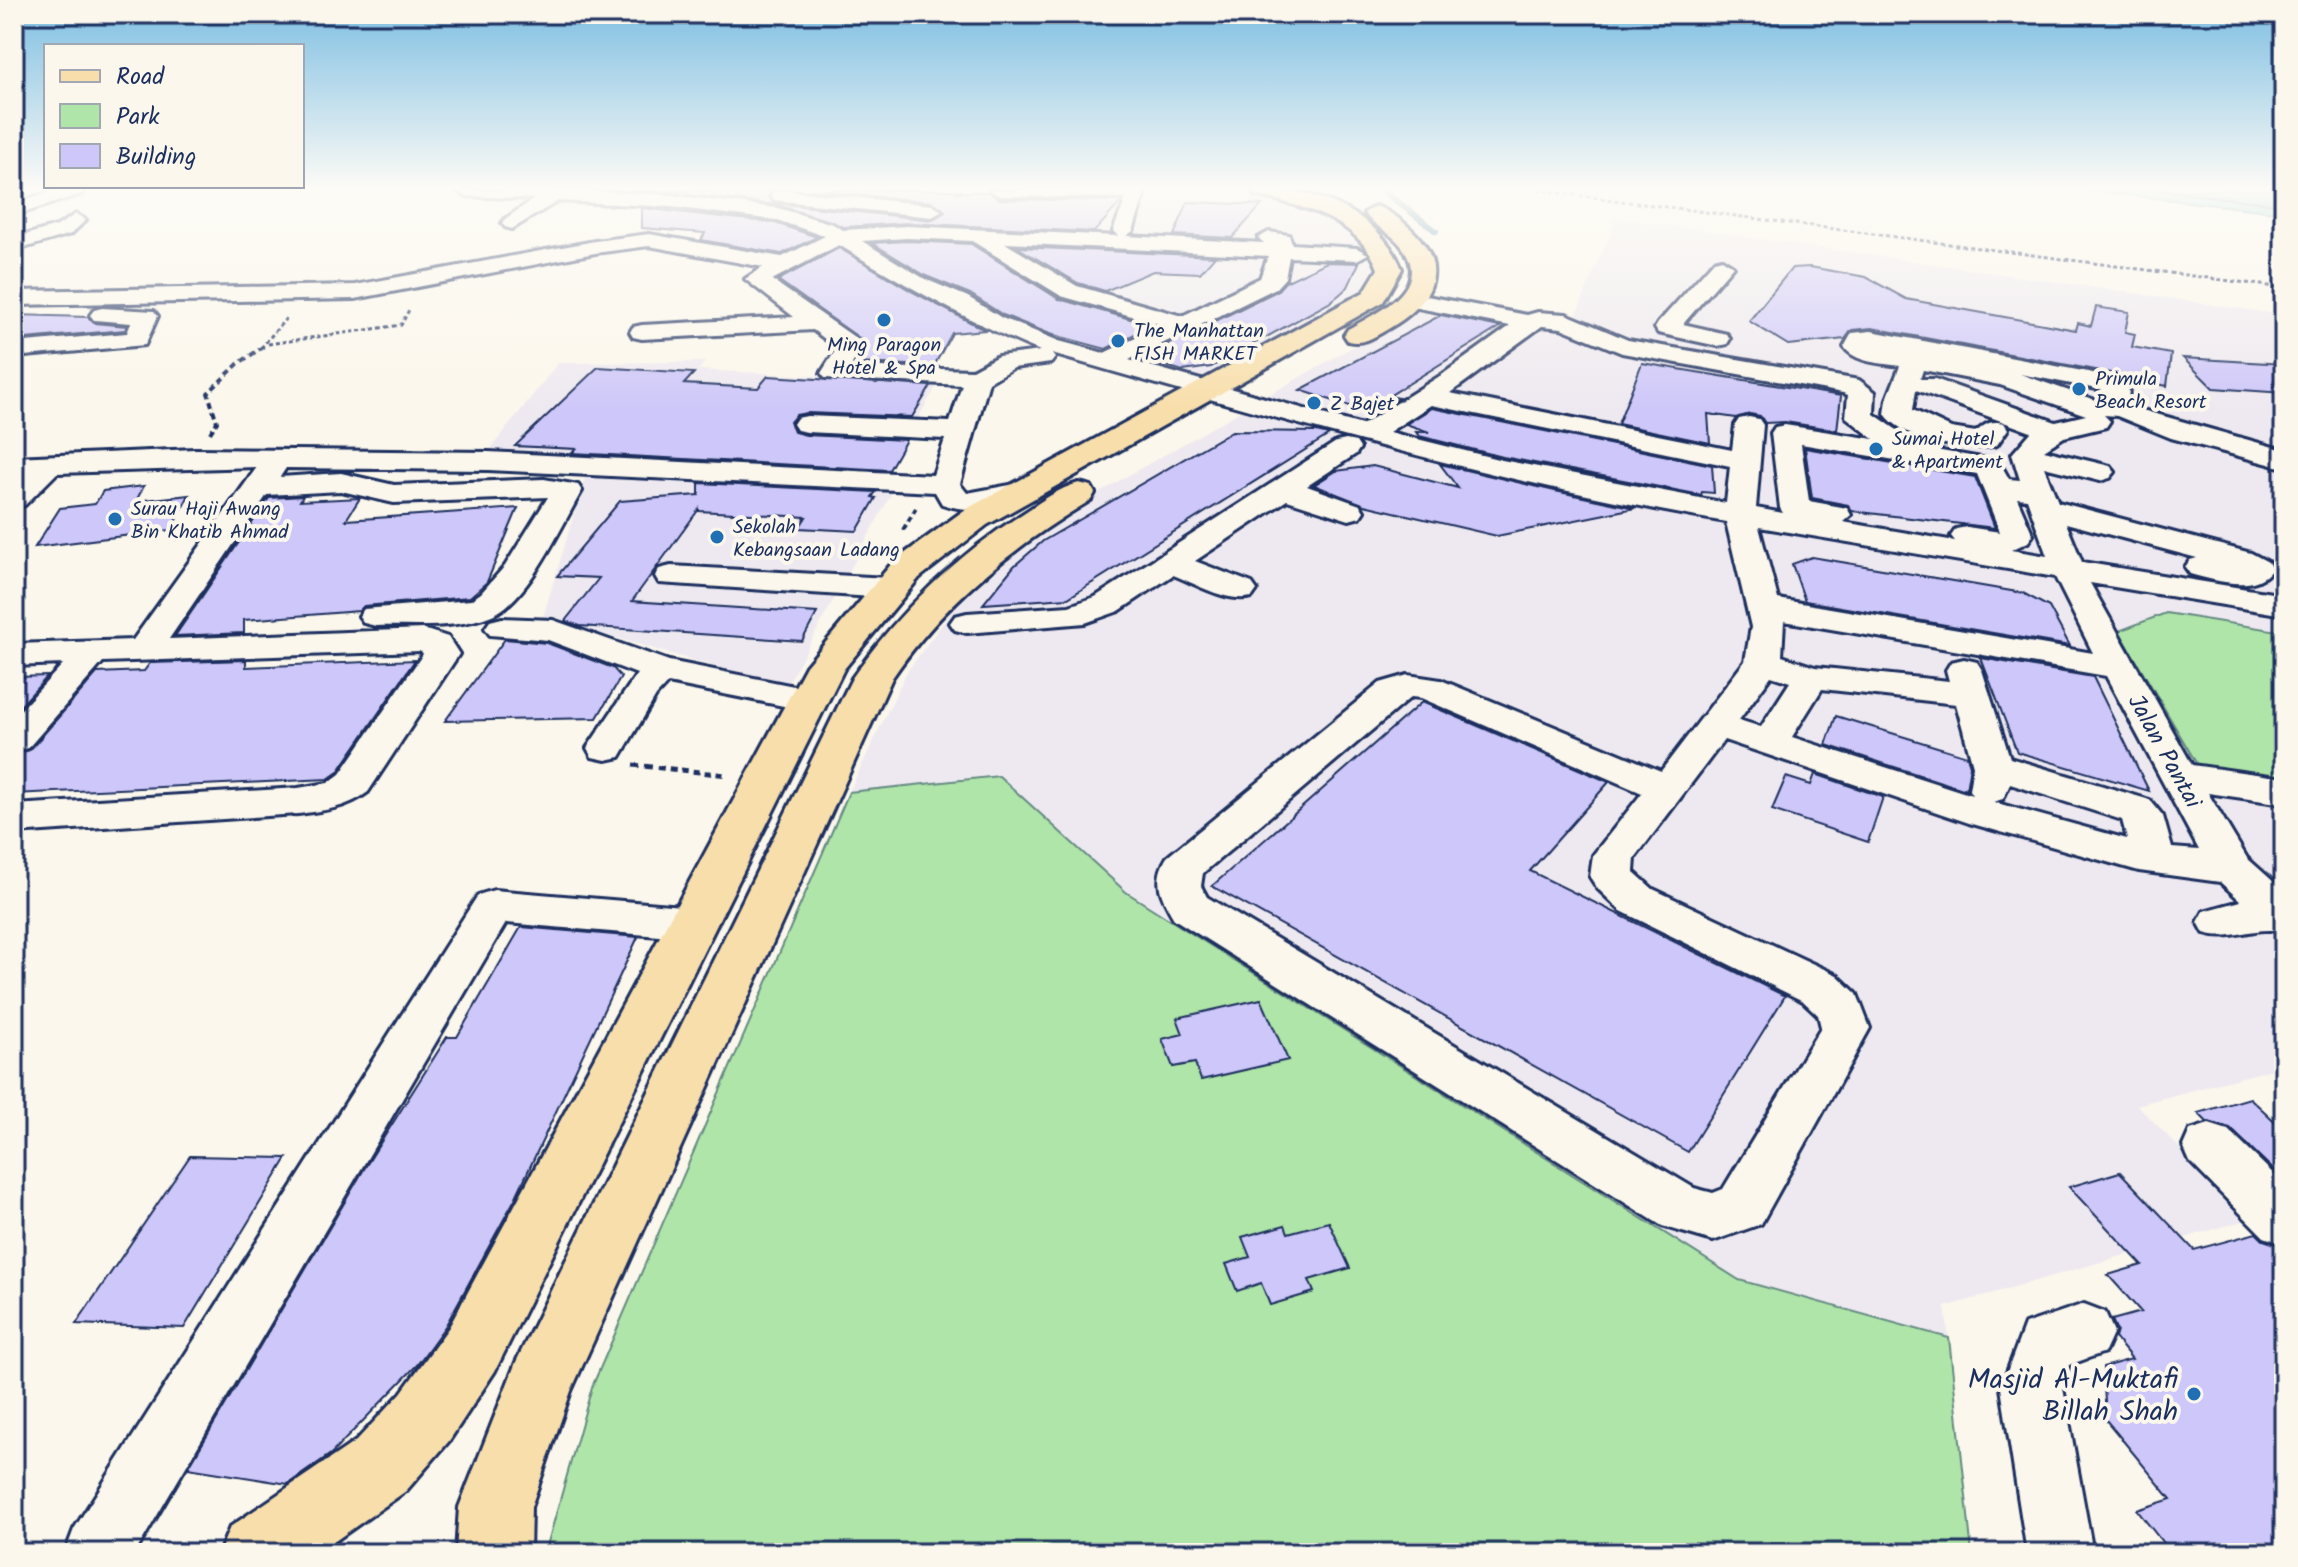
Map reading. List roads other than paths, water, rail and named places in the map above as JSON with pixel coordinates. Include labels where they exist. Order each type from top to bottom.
[{"type":"main road","points":[[493,1553],[495,1507],[540,1385],[872,678],[892,646],[926,607],[994,547],[1374,297],[1390,269],[1389,263]]},
{"type":"main road","points":[[1331,349],[1395,313],[1411,300],[1422,280],[1422,263]]},
{"type":"main road","points":[[256,1553],[381,1466],[425,1417],[472,1349],[826,666],[888,588],[916,562],[975,518],[1021,492],[1213,401],[1268,385]]},
{"type":"street","points":[[14,298],[355,292],[508,263]]},
{"type":"street","points":[[779,263],[784,264]]},
{"type":"street","points":[[883,263],[917,284],[975,343],[1007,361],[1042,358]]},
{"type":"street","points":[[1023,263],[1069,291],[1185,324]]},
{"type":"street","points":[[1106,362],[1268,283],[1274,278],[1277,263]]},
{"type":"street","points":[[784,264],[756,279],[851,346],[834,373],[1016,333],[1213,401]]},
{"type":"street","points":[[1722,266],[1667,328],[1746,343]]},
{"type":"street","points":[[1042,298],[1069,291]]},
{"type":"street","points":[[1411,300],[1530,323]]},
{"type":"street","points":[[1016,304],[975,343],[961,431],[945,484],[953,498],[965,502],[1021,492]]},
{"type":"street","points":[[14,311],[146,316],[136,340],[14,350]]},
{"type":"street","points":[[967,623],[1073,616],[1107,604],[1452,380],[1538,319],[1566,321],[1622,346],[1850,386],[1862,392],[1860,417],[1890,438],[2038,466],[2100,472]]},
{"type":"street","points":[[642,332],[818,323]]},
{"type":"street","points":[[2284,459],[2181,432],[2114,411],[1871,338],[1861,338],[1856,347],[1865,352],[2006,378],[2114,411],[2178,443],[2284,473]]},
{"type":"street","points":[[975,343],[1213,401],[1564,499],[2068,567],[2284,605]]},
{"type":"street","points":[[1835,358],[1906,383],[1990,405],[2038,466]]},
{"type":"street","points":[[1452,380],[1714,431],[1704,452]]},
{"type":"street","points":[[1906,383],[1899,414],[1936,432],[1978,441],[1987,439],[1994,429],[2038,466],[2256,569],[2243,574],[2068,567]]},
{"type":"street","points":[[1906,383],[2059,395]]},
{"type":"street","points":[[1425,396],[1746,461]]},
{"type":"street","points":[[1997,486],[2038,466],[2114,411]]},
{"type":"street","points":[[807,424],[961,431]]},
{"type":"street","points":[[1677,779],[1428,688],[1408,686],[1393,691],[1182,867],[1179,886],[1190,908],[1681,1209],[1713,1217],[1742,1207],[1846,1028],[1840,1007],[1820,988],[1637,900],[1612,877],[1614,855],[1677,779],[1763,662],[1768,627],[1743,525],[1749,425]]},
{"type":"street","points":[[1785,433],[1989,467],[1997,486],[2017,535],[2005,542],[1795,508],[1785,433]]},
{"type":"street","points":[[14,466],[195,458],[488,461],[945,484]]},
{"type":"street","points":[[152,638],[278,458]]},
{"type":"street","points":[[14,499],[49,464]]},
{"type":"street","name":"Jalan Pantai","points":[[2038,466],[2068,567],[2120,668],[2232,868],[2280,913]]},
{"type":"street","points":[[14,655],[93,652],[152,638],[461,612],[483,607],[500,596],[567,491],[544,488],[394,494],[341,482],[258,487]]},
{"type":"street","points":[[1283,488],[1349,511]]},
{"type":"street","points":[[1172,563],[1240,590]]},
{"type":"street","points":[[2068,567],[2284,623]]},
{"type":"street","points":[[671,576],[888,588]]},
{"type":"street","points":[[1763,607],[2120,668]]},
{"type":"street","points":[[502,628],[553,630],[660,670],[809,700]]},
{"type":"street","points":[[14,819],[298,801],[342,792],[354,783],[441,654],[436,644],[423,640],[152,638]]},
{"type":"street","points":[[1955,639],[1993,766],[1984,813]]},
{"type":"street","points":[[14,740],[93,652]]},
{"type":"street","points":[[1763,662],[1811,677],[1972,695]]},
{"type":"street","points":[[606,748],[641,691],[660,670]]},
{"type":"street","points":[[1770,742],[1811,677]]},
{"type":"street","points":[[1717,725],[1984,813],[2154,861],[2232,868]]},
{"type":"street","points":[[1993,766],[2136,810],[2142,816],[2154,861]]},
{"type":"street","points":[[2179,776],[2284,791]]},
{"type":"street","points":[[98,1553],[494,906],[694,923]]},
{"type":"street","points":[[2220,922],[2280,913]]},
{"type":"street","points":[[2209,1146],[2284,1220]]},
{"type":"street","points":[[2060,1553],[2032,1388],[2046,1344],[2084,1332]]},
{"type":"waterway","points":[[275,300],[329,299]]},
{"type":"place","name":"Ming Paragon Hotel & Spa","points":[[884,320]]},
{"type":"place","name":"The Manhattan FISH MARKET","points":[[1118,341]]},
{"type":"place","name":"Primula Beach Resort","points":[[2079,389]]},
{"type":"place","name":"Z Bajet","points":[[1314,403]]},
{"type":"place","name":"Sumai Hotel & Apartment","points":[[1876,449]]},
{"type":"place","name":"Surau Haji Awang Bin Khatib Ahmad","points":[[115,519]]},
{"type":"place","name":"Sekolah Kebangsaan Ladang","points":[[717,537]]},
{"type":"place","name":"Masjid Al-Muktafi Billah Shah","points":[[2194,1394]]}]
